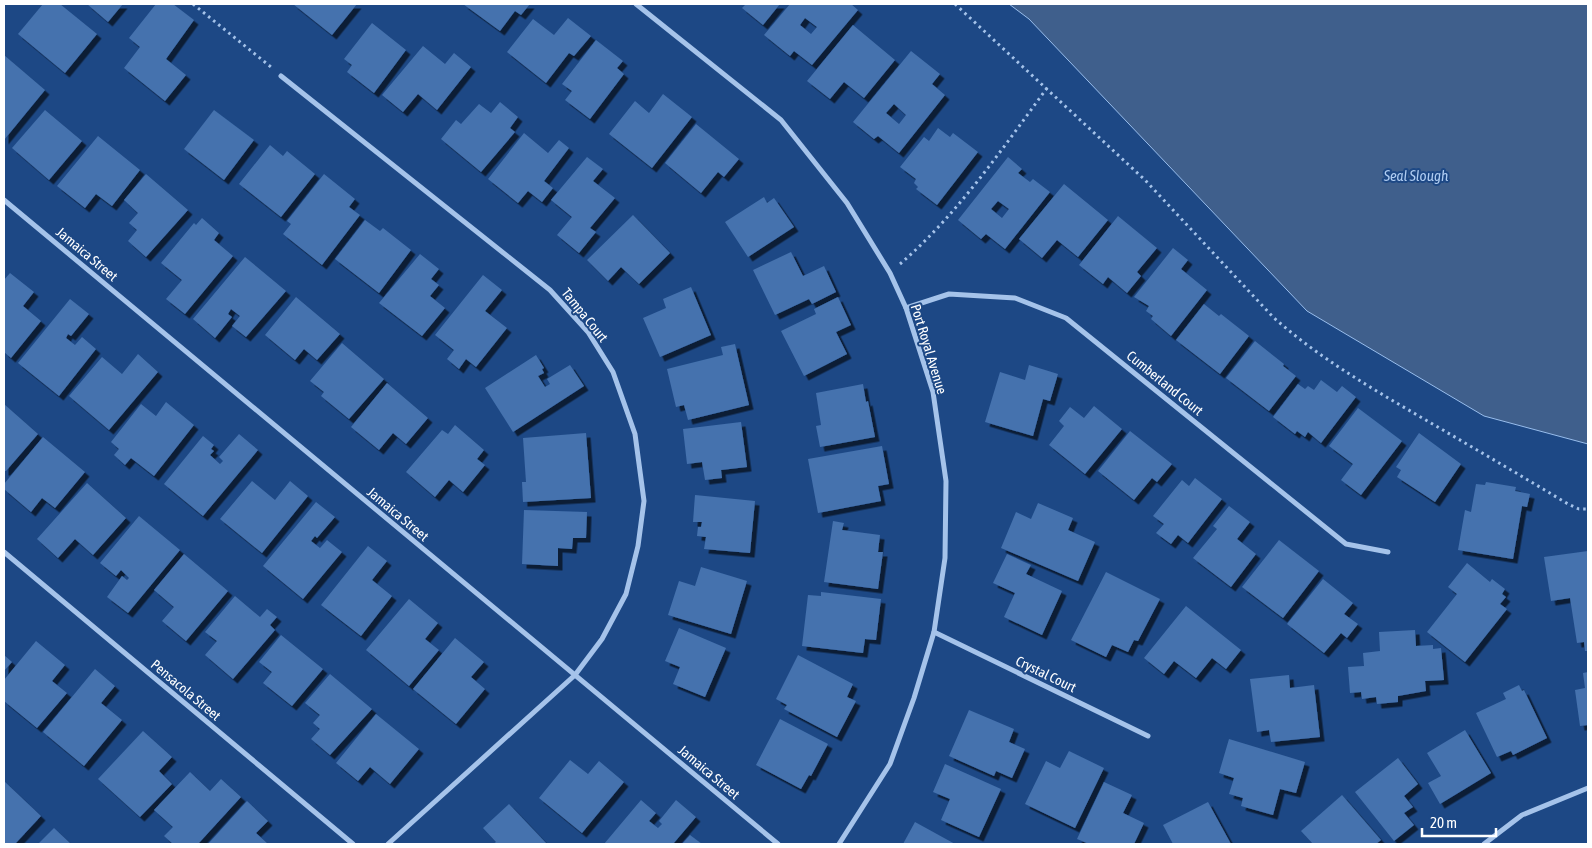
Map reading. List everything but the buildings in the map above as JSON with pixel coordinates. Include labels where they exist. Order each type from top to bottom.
[{"type":"street","name":"Port Royal Avenue","points":[[636,4],[781,120],[847,203],[890,273],[906,308],[933,392],[946,482],[945,558],[934,632],[914,698],[890,764],[839,844]]},
{"type":"street","name":"Tampa Court","points":[[281,76],[550,290],[588,332],[613,372],[634,434],[644,501],[638,546],[626,594],[602,639],[575,675]]},
{"type":"street","name":"Jamaica Street","points":[[4,200],[778,844]]},
{"type":"street","name":"Cumberland Court","points":[[906,308],[949,294],[1015,298],[1066,318],[1346,544],[1388,552]]},
{"type":"street","name":"Pensacola Street","points":[[4,552],[353,844]]},
{"type":"street","name":"Crystal Court","points":[[934,632],[1148,736]]},
{"type":"street","points":[[388,844],[575,675]]},
{"type":"street","points":[[1484,844],[1522,815],[1588,788]]},
{"type":"path","points":[[193,4],[281,76]]},
{"type":"path","points":[[955,4],[1145,180],[1273,317],[1292,334],[1318,354],[1382,396],[1568,504],[1580,509],[1588,509]]},
{"type":"path","points":[[890,273],[918,248],[978,181],[1047,88]]},
{"type":"water","name":"Seal Slough","points":[[1009,4],[1588,4],[1588,444],[1484,416],[1307,311],[1029,19]]}]
